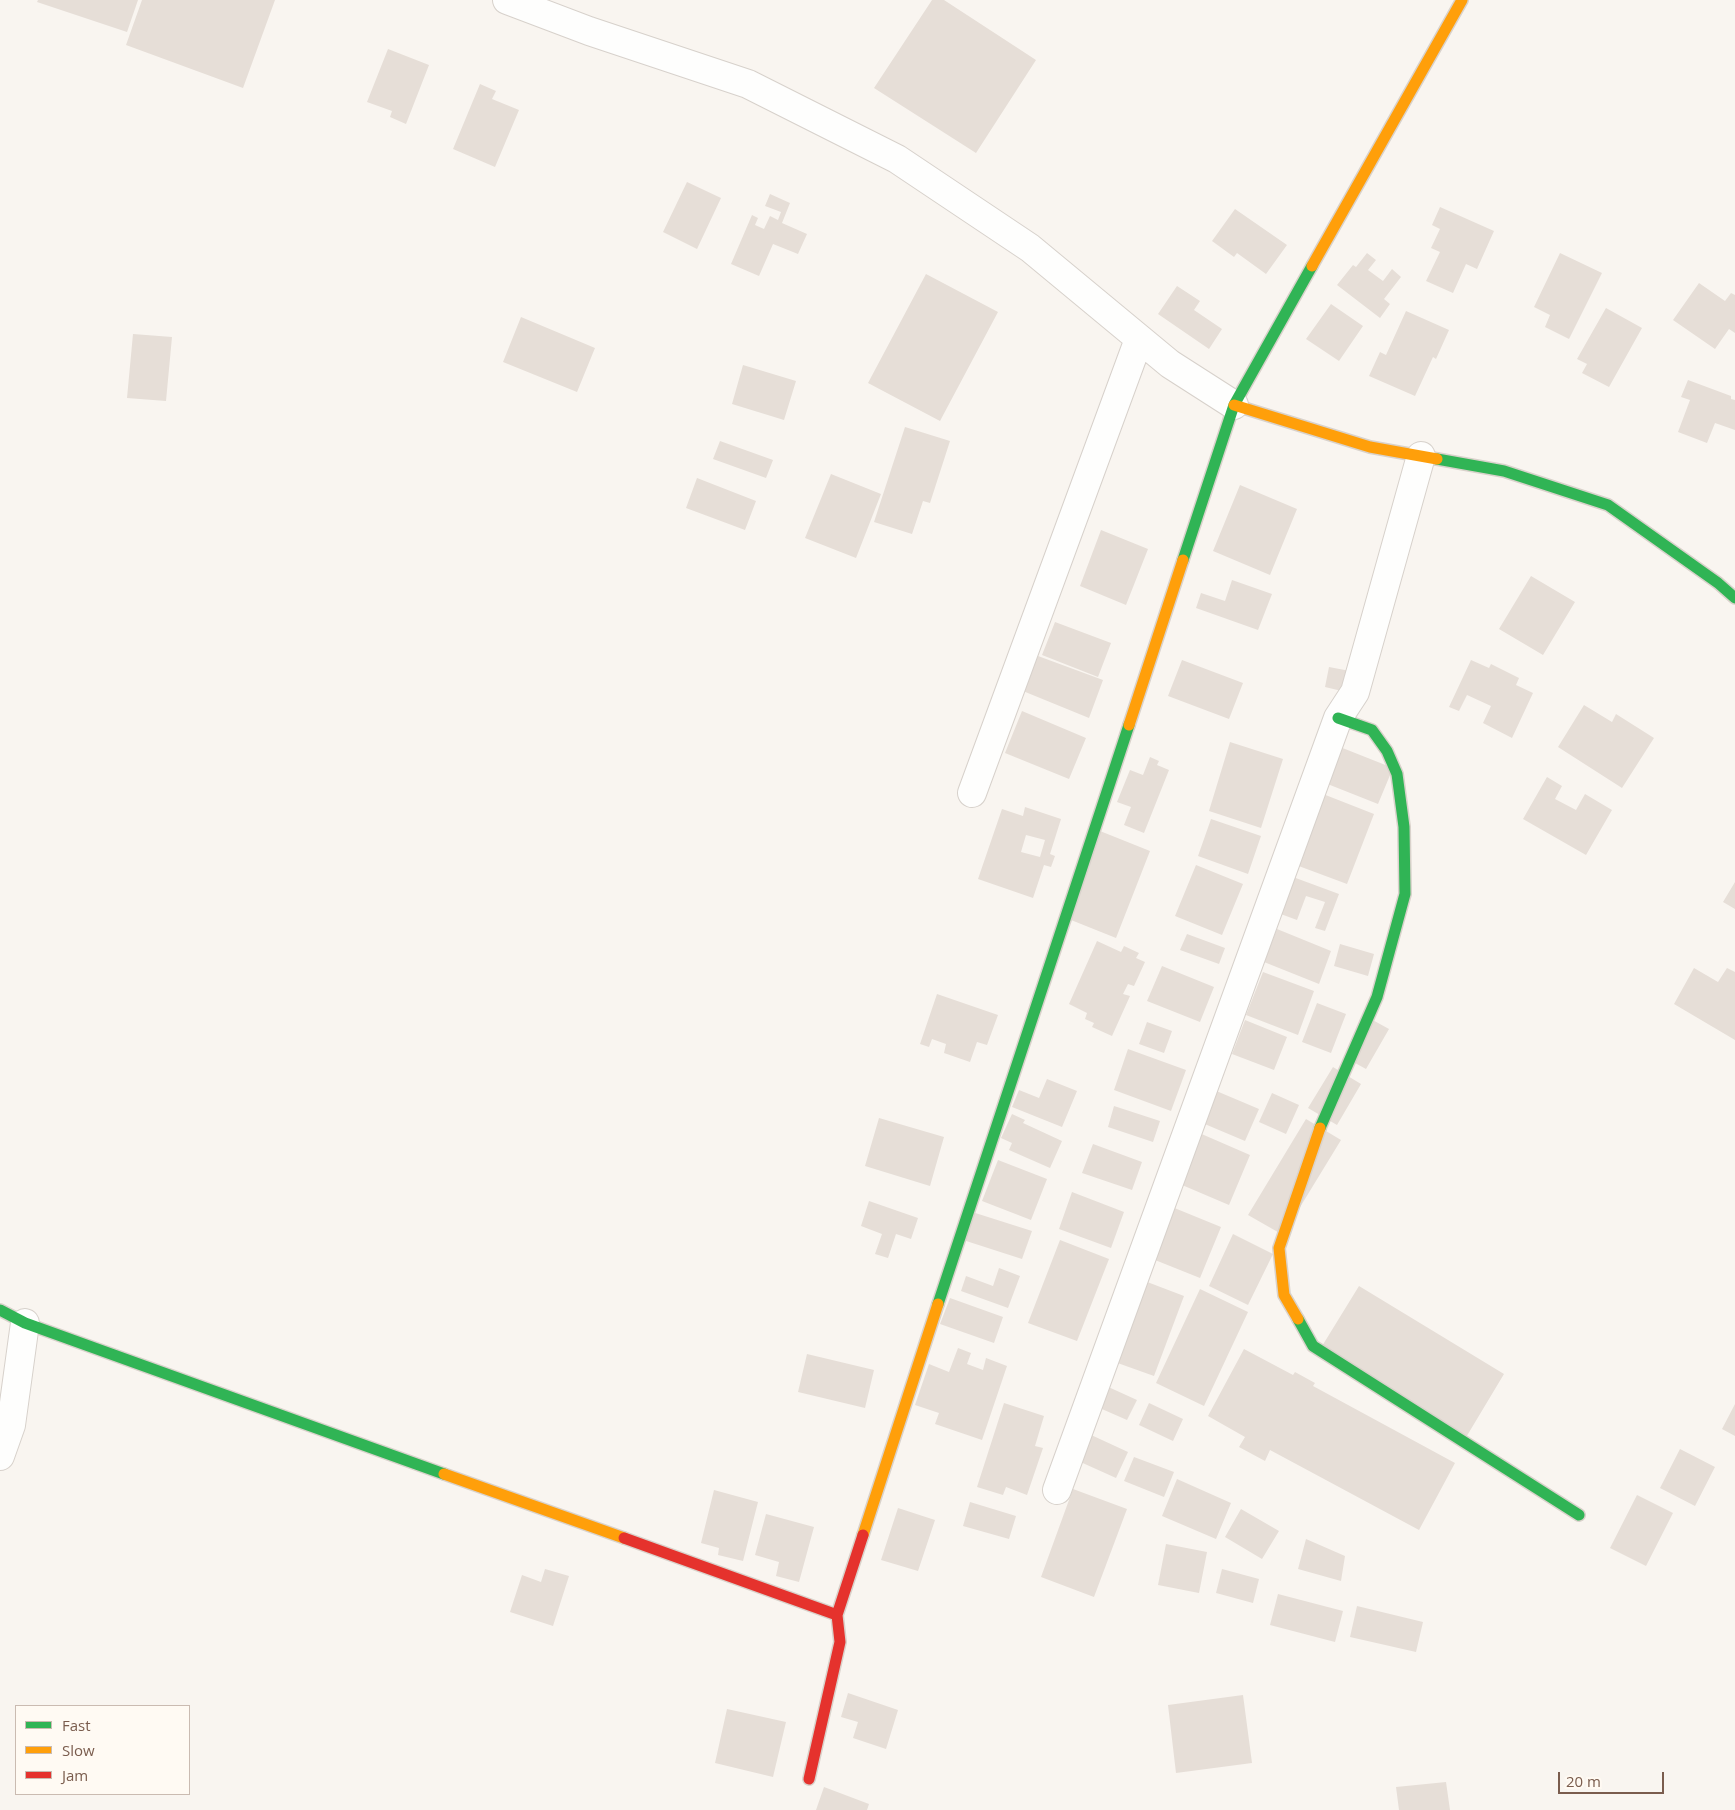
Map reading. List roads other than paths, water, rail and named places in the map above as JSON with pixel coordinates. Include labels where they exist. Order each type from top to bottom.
[{"type":"street","points":[[508,0],[589,31],[748,84],[897,159],[1030,248],[1170,364],[1234,405],[1370,447],[1504,471],[1608,505],[1718,583],[1735,598]]},
{"type":"street","points":[[809,1779],[840,1642],[837,1615],[1234,405],[1462,0]]},
{"type":"street","points":[[972,793],[1140,339]]},
{"type":"street","points":[[1057,1490],[1338,718],[1354,692],[1421,456]]},
{"type":"street","points":[[1338,718],[1372,730],[1387,751],[1397,774],[1404,827],[1405,894],[1377,997],[1316,1139],[1279,1248],[1284,1295],[1313,1346],[1579,1515]]},
{"type":"street","points":[[0,1310],[25,1323],[837,1615]]},
{"type":"street","points":[[0,1456],[11,1425],[25,1323]]}]
